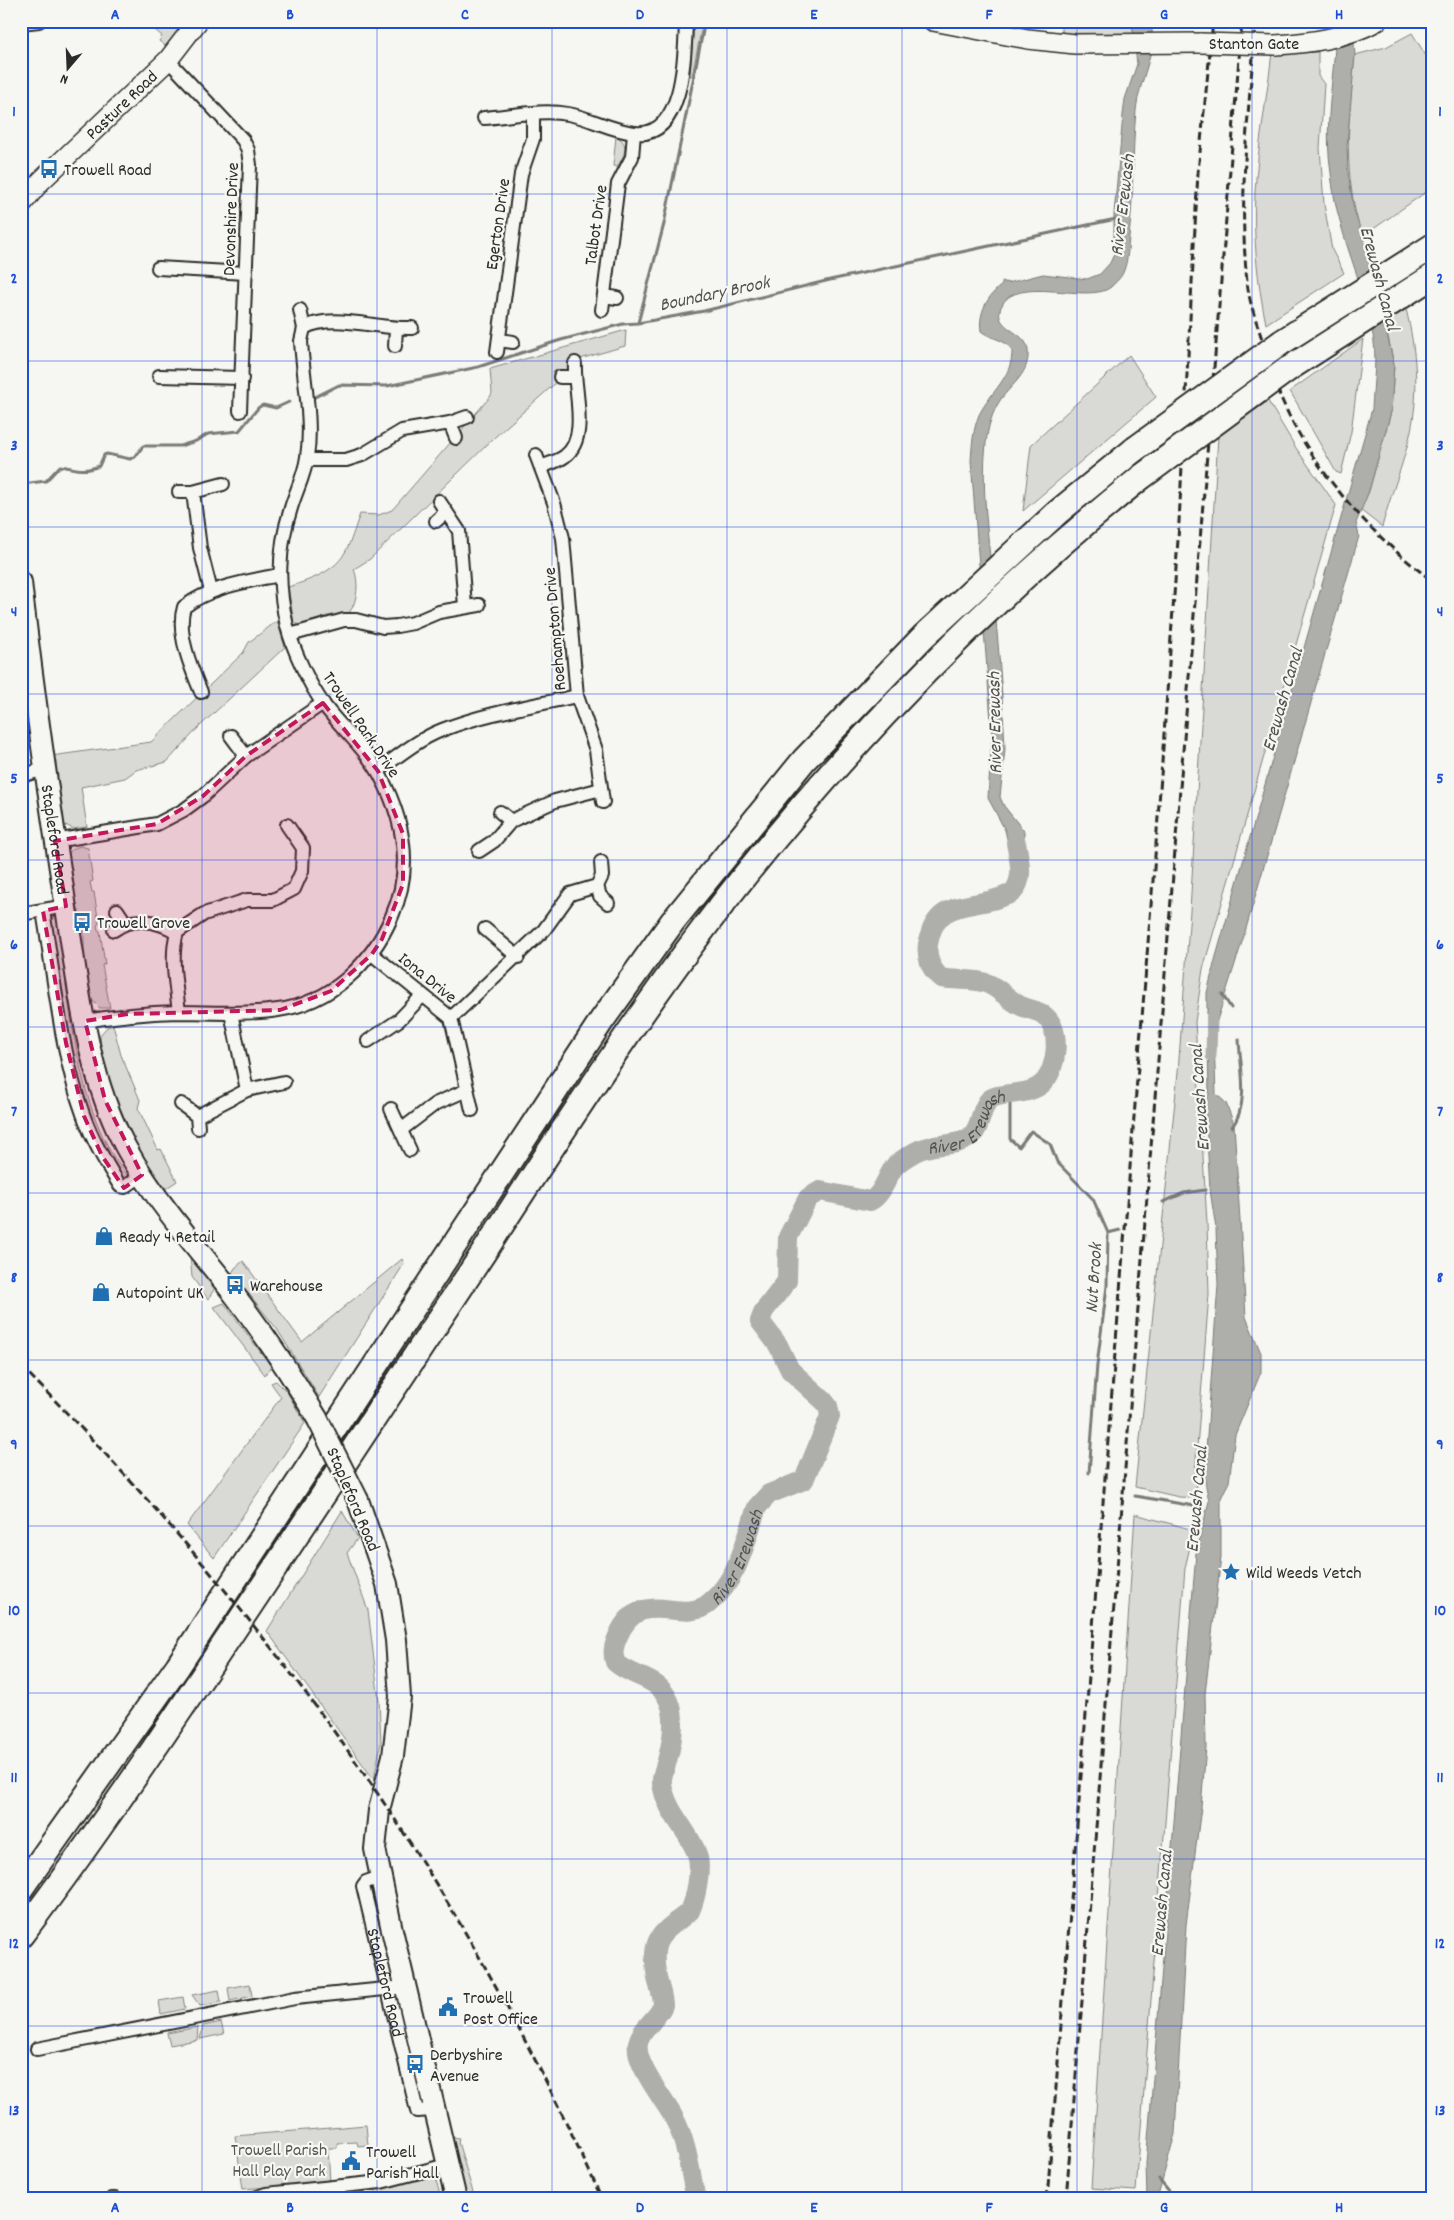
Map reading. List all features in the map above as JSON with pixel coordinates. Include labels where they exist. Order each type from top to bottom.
[{"type":"highway","points":[[21,1888],[178,1666],[592,1036],[651,951],[731,848],[804,760],[924,636],[1058,512],[1135,450],[1282,342],[1348,298],[1433,246]]},
{"type":"highway","points":[[21,1935],[162,1740],[581,1103],[671,971],[742,879],[803,805],[940,657],[1046,558],[1140,478],[1215,420],[1288,369],[1356,323],[1424,281]]},
{"type":"main road","name":"Stapleford Road","points":[[21,582],[44,769],[55,841],[85,1020],[96,1072],[105,1100],[117,1129],[142,1175],[161,1203],[260,1329],[291,1374],[317,1418],[358,1500],[387,1584],[396,1640],[400,1697],[393,1756],[376,1829],[375,1849],[385,1898],[396,1988],[434,2110],[456,2199]]},
{"type":"street","points":[[21,23],[39,21]]},
{"type":"street","name":"Pasture Road","points":[[21,205],[41,181],[168,60],[198,21]]},
{"type":"street","points":[[497,130],[490,118],[533,114],[568,114],[634,133],[655,130],[666,121],[674,109],[677,100],[686,21]]},
{"type":"street","name":"Stanton Gate","points":[[933,21],[1028,39],[1075,44],[1201,43],[1275,45],[1322,41],[1359,30],[1378,21]]},
{"type":"street","name":"Devonshire Drive","points":[[168,60],[243,140],[248,150],[250,165],[240,411]]},
{"type":"street","name":"Egerton Drive","points":[[513,342],[498,346],[521,174],[533,139],[533,114]]},
{"type":"street","name":"Talbot Drive","points":[[602,310],[618,184],[632,156],[634,133]]},
{"type":"street","points":[[158,268],[246,272]]},
{"type":"street","points":[[604,296],[617,298]]},
{"type":"street","name":"Trowell Park Drive","points":[[85,1020],[128,1014],[179,1012],[231,1013],[280,1010],[312,1000],[331,991],[372,954],[382,939],[395,910],[403,884],[405,857],[403,834],[396,810],[378,771],[323,703],[290,635],[281,600],[279,575],[281,541],[307,460],[309,439],[301,341],[304,328],[300,310]]},
{"type":"street","points":[[304,328],[318,324],[350,322],[396,329],[412,328]]},
{"type":"street","points":[[395,346],[396,329]]},
{"type":"street","points":[[541,467],[566,456],[572,448],[579,419],[574,377],[575,363]]},
{"type":"street","points":[[159,376],[242,378]]},
{"type":"street","points":[[560,376],[574,377]]},
{"type":"street","points":[[307,460],[346,460],[362,456],[402,431],[450,423],[467,417]]},
{"type":"street","points":[[450,423],[456,438]]},
{"type":"street","name":"Roehampton Drive","points":[[510,821],[555,800],[602,796],[596,750],[577,696],[563,538],[554,502],[536,455]]},
{"type":"street","points":[[179,492],[192,492],[223,484]]},
{"type":"street","points":[[192,492],[200,548],[211,591]]},
{"type":"street","points":[[436,521],[442,506],[459,531],[466,606]]},
{"type":"street","points":[[201,692],[193,671],[181,617],[184,607],[211,591],[230,584],[279,575]]},
{"type":"street","points":[[290,635],[357,616],[384,627],[397,626],[413,623],[439,612],[479,605]]},
{"type":"street","points":[[378,771],[407,749],[441,730],[468,721],[577,696]]},
{"type":"street","points":[[55,841],[157,824],[203,796],[246,756],[323,703]]},
{"type":"street","points":[[231,736],[246,756]]},
{"type":"street","points":[[21,776],[44,769]]},
{"type":"street","points":[[479,850],[494,841],[510,821],[500,812]]},
{"type":"street","points":[[179,1012],[173,946],[177,932],[204,914],[230,901],[273,900],[288,893],[298,885],[304,861],[303,848],[287,824]]},
{"type":"street","points":[[452,1018],[544,930],[570,894],[596,886],[602,876],[601,862]]},
{"type":"street","points":[[596,886],[600,896],[608,903]]},
{"type":"street","points":[[21,914],[66,906]]},
{"type":"street","points":[[117,910],[125,922]]},
{"type":"street","name":"Stapleford Road","points":[[43,911],[66,1043],[84,1116],[102,1156],[120,1186],[125,1187],[142,1175]]},
{"type":"street","points":[[114,930],[125,922],[156,922],[177,932]]},
{"type":"street","points":[[485,929],[518,956]]},
{"type":"street","name":"Iona Drive","points":[[372,954],[422,996],[452,1018],[472,1110]]},
{"type":"street","points":[[368,1042],[388,1029],[422,996]]},
{"type":"street","points":[[231,1013],[247,1090]]},
{"type":"street","points":[[181,1104],[198,1122],[247,1090],[284,1082]]},
{"type":"street","points":[[401,1130],[434,1104],[467,1090]]},
{"type":"street","points":[[391,1109],[410,1150]]},
{"type":"street","name":"Stapleford Road","points":[[380,1877],[366,1882],[363,1886],[396,1988]]},
{"type":"street","points":[[37,2049],[294,1998],[396,1988]]},
{"type":"street","points":[[252,2199],[266,2194],[337,2193],[447,2165]]},
{"type":"highlighted area","points":[[323,703],[378,771],[403,834],[403,884],[382,939],[372,954],[331,991],[280,1010],[128,1014],[85,1021],[105,1100],[142,1175],[124,1188],[102,1156],[84,1116],[66,1043],[43,911],[66,906],[55,841],[157,824],[203,796],[246,756]]},
{"type":"green space","points":[[136,21],[183,21],[184,25],[168,48],[159,41],[162,36],[148,24],[144,28]]},
{"type":"green space","points":[[694,21],[703,21],[692,76],[690,76]]},
{"type":"green space","points":[[1043,21],[1132,21],[1134,37],[1062,36],[1062,24]]},
{"type":"green space","points":[[1412,33],[1433,67],[1433,187],[1362,237],[1351,190],[1348,146],[1355,55],[1386,47]]},
{"type":"green space","points":[[1272,52],[1318,52],[1318,76],[1324,84],[1320,148],[1324,204],[1332,250],[1344,273],[1266,324],[1256,258],[1255,192]]},
{"type":"green space","points":[[616,136],[621,139],[625,146],[624,154],[617,167],[613,166]]},
{"type":"green space","points":[[1406,309],[1416,371],[1415,403],[1407,447],[1382,527],[1360,510],[1369,491],[1391,412],[1394,365],[1385,322]]},
{"type":"green space","points":[[626,330],[625,346],[580,359],[568,369],[559,373],[559,380],[496,436],[370,559],[354,569],[357,591],[349,613],[327,616],[300,625],[294,623],[288,587],[319,575],[339,561],[349,545],[360,514],[379,515],[392,510],[490,397],[492,393],[490,369]]},
{"type":"green space","points":[[1363,339],[1351,432],[1341,474],[1336,472],[1290,391]]},
{"type":"green space","points":[[1129,355],[1156,397],[1023,511],[1031,445]]},
{"type":"green space","points":[[1268,401],[1296,448],[1336,505],[1203,969],[1195,1022],[1207,1223],[1209,1294],[1195,1473],[1197,1498],[1179,1497],[1135,1487],[1178,1072],[1190,911],[1218,436]]},
{"type":"green space","points":[[277,621],[285,647],[199,727],[167,762],[136,770],[125,778],[81,787],[87,827],[73,829],[62,823],[51,756],[151,742],[243,653],[249,642]]},
{"type":"green space","points":[[80,846],[88,848],[93,881],[90,882],[92,892],[94,892],[99,924],[97,925],[100,931],[105,964],[102,965],[110,1008],[100,1008],[92,1000],[84,959],[84,919],[81,919],[69,878],[68,856],[72,850]]},
{"type":"green space","points":[[53,917],[58,919],[71,1017],[85,1088],[96,1121],[110,1150],[127,1175],[125,1178],[121,1177],[104,1149],[90,1118],[80,1087],[65,1021],[50,922]]},
{"type":"green space","points":[[113,1025],[121,1055],[140,1100],[138,1108],[158,1150],[161,1149],[177,1181],[164,1190],[133,1137],[107,1072],[100,1035],[107,1027]]},
{"type":"green space","points":[[190,1256],[215,1288],[208,1299],[192,1277]]},
{"type":"green space","points":[[402,1259],[404,1264],[319,1397],[277,1329],[232,1273],[243,1261],[302,1342]]},
{"type":"green space","points":[[224,1303],[271,1366],[265,1375],[214,1307]]},
{"type":"green space","points":[[276,1381],[287,1392],[305,1423],[214,1558],[187,1525],[281,1397],[271,1383]]},
{"type":"green space","points":[[342,1511],[358,1538],[347,1553],[368,1610],[379,1701],[381,1742],[374,1780],[267,1631]]},
{"type":"green space","points":[[1135,1514],[1194,1530],[1185,1568],[1136,2191],[1091,2188]]},
{"type":"green space","points":[[250,1984],[252,1996],[230,2001],[228,1988]]},
{"type":"green space","points":[[219,1990],[221,2002],[200,2006],[192,1995]]},
{"type":"green space","points":[[183,1997],[185,2009],[161,2014],[159,2001]]},
{"type":"green space","points":[[221,2022],[224,2034],[200,2039],[203,2026]]},
{"type":"green space","points":[[198,2027],[197,2040],[170,2045],[167,2033]]},
{"type":"green space","name":"Trowell Parish Hall Play Park","points":[[366,2125],[368,2145],[358,2146],[357,2142],[337,2143],[337,2148],[328,2148],[330,2182],[243,2189],[235,2136]]},
{"type":"green space","points":[[452,2137],[459,2138],[458,2142],[475,2199],[467,2199],[452,2148]]},
{"type":"green space","points":[[435,2176],[441,2199],[377,2199],[375,2190]]},
{"type":"water","points":[[1132,21],[1151,21],[1152,45],[1140,88],[1136,111],[1131,221],[1127,258],[1123,273],[1111,287],[1101,292],[1036,290],[1021,292],[1009,297],[1001,307],[1000,314],[1001,320],[1022,338],[1028,350],[1024,371],[1001,399],[989,425],[984,476],[1005,749],[1000,797],[1004,806],[1024,831],[1024,855],[1028,868],[1014,869],[1005,830],[988,798],[992,734],[971,461],[977,420],[1009,368],[1012,350],[1002,341],[981,331],[980,324],[988,299],[1002,285],[1002,281],[1008,283],[1043,274],[1087,279],[1100,274],[1110,263],[1114,254],[1114,214],[1125,99],[1137,64]]},
{"type":"water","points":[[1336,21],[1352,21],[1355,55],[1347,145],[1348,172],[1354,210],[1369,255],[1394,365],[1391,412],[1369,491],[1356,523],[1359,536],[1243,939],[1213,1033],[1207,1031],[1207,993],[1215,960],[1372,409],[1375,360],[1374,340],[1365,301],[1337,211],[1330,165],[1328,129]]},
{"type":"water","points":[[1208,1040],[1211,1042],[1214,1040],[1216,1094],[1226,1103],[1234,1124],[1246,1317],[1261,1353],[1261,1372],[1235,1435],[1229,1482],[1221,1498],[1221,1557],[1205,1694],[1206,1747],[1201,1807],[1186,1925],[1175,2134],[1157,2199],[1147,2199],[1146,2164],[1196,1553],[1209,1501],[1204,1477],[1218,1285],[1216,1229],[1210,1190],[1205,1105],[1209,1094]]},
{"type":"waterway","points":[[638,323],[664,224],[705,21]]},
{"type":"waterway","name":"Boundary Brook","points":[[315,397],[339,385],[387,386],[478,367],[561,340],[623,324],[704,311],[830,280],[1116,219]]},
{"type":"waterway","name":"Boundary Brook","points":[[22,484],[46,481],[60,466],[79,469],[99,466],[104,455],[107,454],[130,459],[135,457],[143,446],[180,446],[196,441],[208,434],[239,431],[259,407],[263,405],[276,408],[289,402]]},
{"type":"waterway","name":"River Erewash","points":[[696,2199],[682,2137],[674,2118],[645,2071],[638,2051],[638,2043],[642,2033],[663,2005],[655,1964],[657,1944],[665,1931],[690,1911],[698,1883],[698,1860],[693,1845],[672,1812],[664,1794],[663,1775],[673,1731],[673,1715],[669,1701],[664,1693],[652,1682],[615,1662],[615,1646],[618,1636],[627,1621],[638,1612],[649,1609],[686,1611],[708,1604],[727,1584],[734,1572],[757,1507],[769,1494],[804,1480],[830,1416],[828,1406],[790,1370],[778,1345],[760,1321],[764,1311],[787,1281],[788,1237],[808,1198],[820,1191],[870,1201],[878,1194],[894,1167],[901,1161],[922,1149],[957,1143],[970,1137],[974,1133],[989,1100],[994,1097],[1037,1087],[1043,1083],[1052,1069],[1056,1040],[1054,1031],[1045,1016],[1016,1003],[986,983],[941,978],[932,967],[928,954],[928,944],[932,930],[945,913],[964,906],[1008,895],[1017,887],[1020,875],[1020,862],[1016,843]]},
{"type":"waterway","points":[[1222,994],[1231,1008]]},
{"type":"waterway","name":"Erewash Canal","points":[[1211,1056],[1212,1017]]},
{"type":"waterway","points":[[1232,1127],[1238,1118],[1241,1107],[1243,1084],[1239,1039]]},
{"type":"waterway","name":"Nut Brook","points":[[1010,1095],[1010,1139],[1019,1147],[1031,1131],[1050,1144],[1057,1162],[1093,1199],[1108,1233],[1107,1286],[1097,1365],[1089,1473]]},
{"type":"waterway","points":[[1163,1202],[1184,1193],[1205,1190]]},
{"type":"waterway","points":[[1108,1233],[1120,1230]]},
{"type":"waterway","name":"Nut Brook","points":[[1135,1496],[1200,1507]]},
{"type":"waterway","points":[[1159,2179],[1170,2192]]},
{"type":"railway","points":[[1047,2199],[1157,831],[1178,540],[1198,172],[1213,21]]},
{"type":"railway","points":[[1066,2199],[1242,21]]},
{"type":"railway","points":[[1256,21],[1244,184],[1245,249],[1250,298],[1274,380],[1295,426],[1327,476],[1366,523],[1433,581]]},
{"type":"railway","points":[[21,1366],[123,1473],[220,1584],[311,1700],[354,1760],[425,1866],[480,1959],[532,2053],[602,2199]]},
{"type":"place","name":"Trowell Road","points":[[49,169]]},
{"type":"place","name":"Trowell Grove","points":[[82,922]]},
{"type":"place","name":"Ready 4 Retail","points":[[104,1236]]},
{"type":"place","name":"Warehouse","points":[[235,1285]]},
{"type":"place","name":"Autopoint UK","points":[[101,1292]]},
{"type":"place","name":"Wild Weeds Vetch","points":[[1231,1572]]},
{"type":"place","name":"Trowell Post Office","points":[[448,2007]]},
{"type":"place","name":"Derbyshire Avenue","points":[[415,2064]]},
{"type":"place","name":"Trowell Parish Hall","points":[[351,2161]]}]
